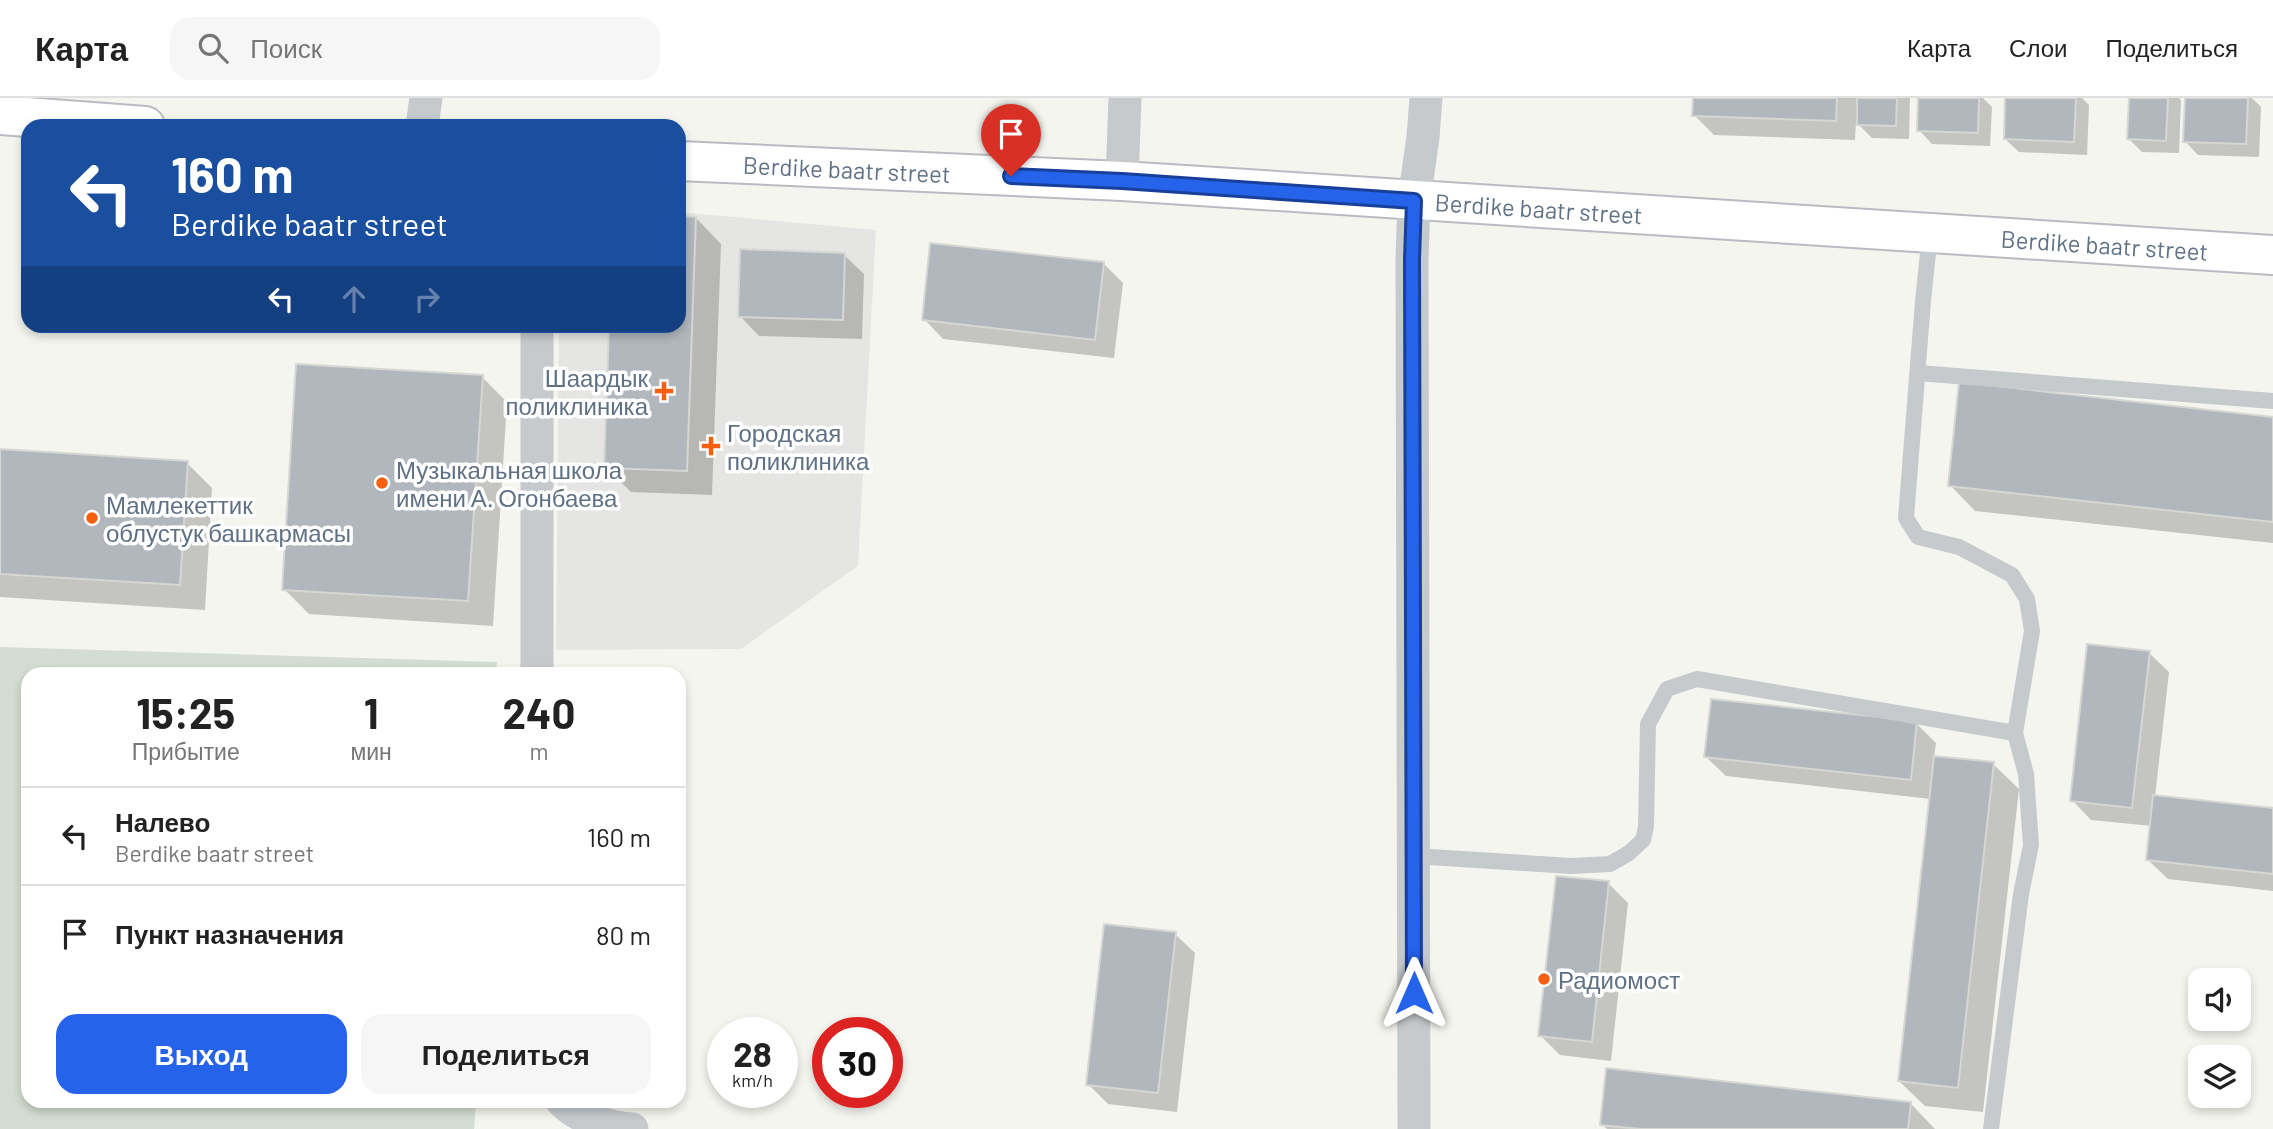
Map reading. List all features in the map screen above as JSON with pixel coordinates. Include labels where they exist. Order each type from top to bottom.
[{"type":"street","points":[[423,119],[426,98]]},
{"type":"street","points":[[1122,181],[1125,98]]},
{"type":"street","points":[[1415,1129],[1412,259],[1414,201],[1426,98]]},
{"type":"street","points":[[13,110],[87,119]]},
{"type":"street","name":"Berdike baatr street","points":[[686,161],[1122,181],[2273,256]]},
{"type":"street","points":[[537,333],[537,667]]},
{"type":"street","points":[[569,1108],[619,1128],[632,1129]]},
{"type":"lane","points":[[1930,234],[1906,519],[1919,537],[1959,547],[2012,575],[2027,599],[2032,631],[2015,733],[2026,774],[2031,845],[2021,894],[1991,1129]]},
{"type":"lane","points":[[1918,373],[2273,401]]},
{"type":"lane","points":[[1414,856],[1571,866],[1610,864],[1629,853],[1643,840],[1646,827],[1648,724],[1667,689],[1697,678],[2015,733]]},
{"type":"shaded area","name":"Городская поликлиника","points":[[686,213],[876,230],[858,566],[741,649],[556,650],[559,333],[686,333]]},
{"type":"shaded area","points":[[0,647],[497,662],[497,667],[21,667],[21,1108],[476,1108],[474,1129],[0,1129]]},
{"type":"building","points":[[1693,98],[1837,98],[1836,121],[1692,116]]},
{"type":"building","points":[[1857,98],[1897,98],[1896,126],[1857,125]]},
{"type":"building","points":[[1918,98],[1979,98],[1978,133],[1917,131]]},
{"type":"building","points":[[2005,98],[2076,98],[2074,142],[2004,139]]},
{"type":"building","points":[[2129,98],[2168,98],[2166,141],[2127,139]]},
{"type":"building","points":[[2185,98],[2248,98],[2246,144],[2183,142]]},
{"type":"building","points":[[686,216],[696,217],[687,471],[604,468],[609,333],[686,333]]},
{"type":"building","points":[[930,243],[1104,262],[1095,340],[922,320]]},
{"type":"building","points":[[740,249],[845,253],[843,320],[738,317]]},
{"type":"building","name":"Музыкальная школа имени А. Огонбаева","points":[[296,364],[483,375],[468,601],[282,590]]},
{"type":"building","points":[[1959,382],[2273,417],[2273,522],[1948,486]]},
{"type":"building","name":"Мамлекеттик облустук башкармасы","points":[[0,449],[188,461],[180,585],[0,574]]},
{"type":"building","points":[[2087,644],[2150,651],[2132,808],[2070,801]]},
{"type":"building","points":[[1711,699],[1917,721],[1911,780],[1704,757]]},
{"type":"building","points":[[1934,756],[1994,762],[1958,1088],[1898,1081]]},
{"type":"building","points":[[2153,795],[2273,808],[2273,874],[2146,860]]},
{"type":"building","points":[[1556,876],[1609,881],[1592,1042],[1538,1036]]},
{"type":"building","points":[[1104,924],[1176,932],[1158,1093],[1086,1085]]},
{"type":"building","points":[[1606,1068],[1911,1102],[1908,1129],[1640,1129],[1600,1125]]},
{"type":"place","name":"Шаардык поликлиника","points":[[664,391]]},
{"type":"place","name":"Городская поликлиника","points":[[711,446]]},
{"type":"place","name":"Музыкальная школа имени А. Огонбаева","points":[[382,483]]},
{"type":"place","name":"Мамлекеттик облустук башкармасы","points":[[92,518]]},
{"type":"place","name":"Радиомост","points":[[1544,979]]},
{"type":"route","points":[[1011,176],[1414,201],[1414,993]]}]
